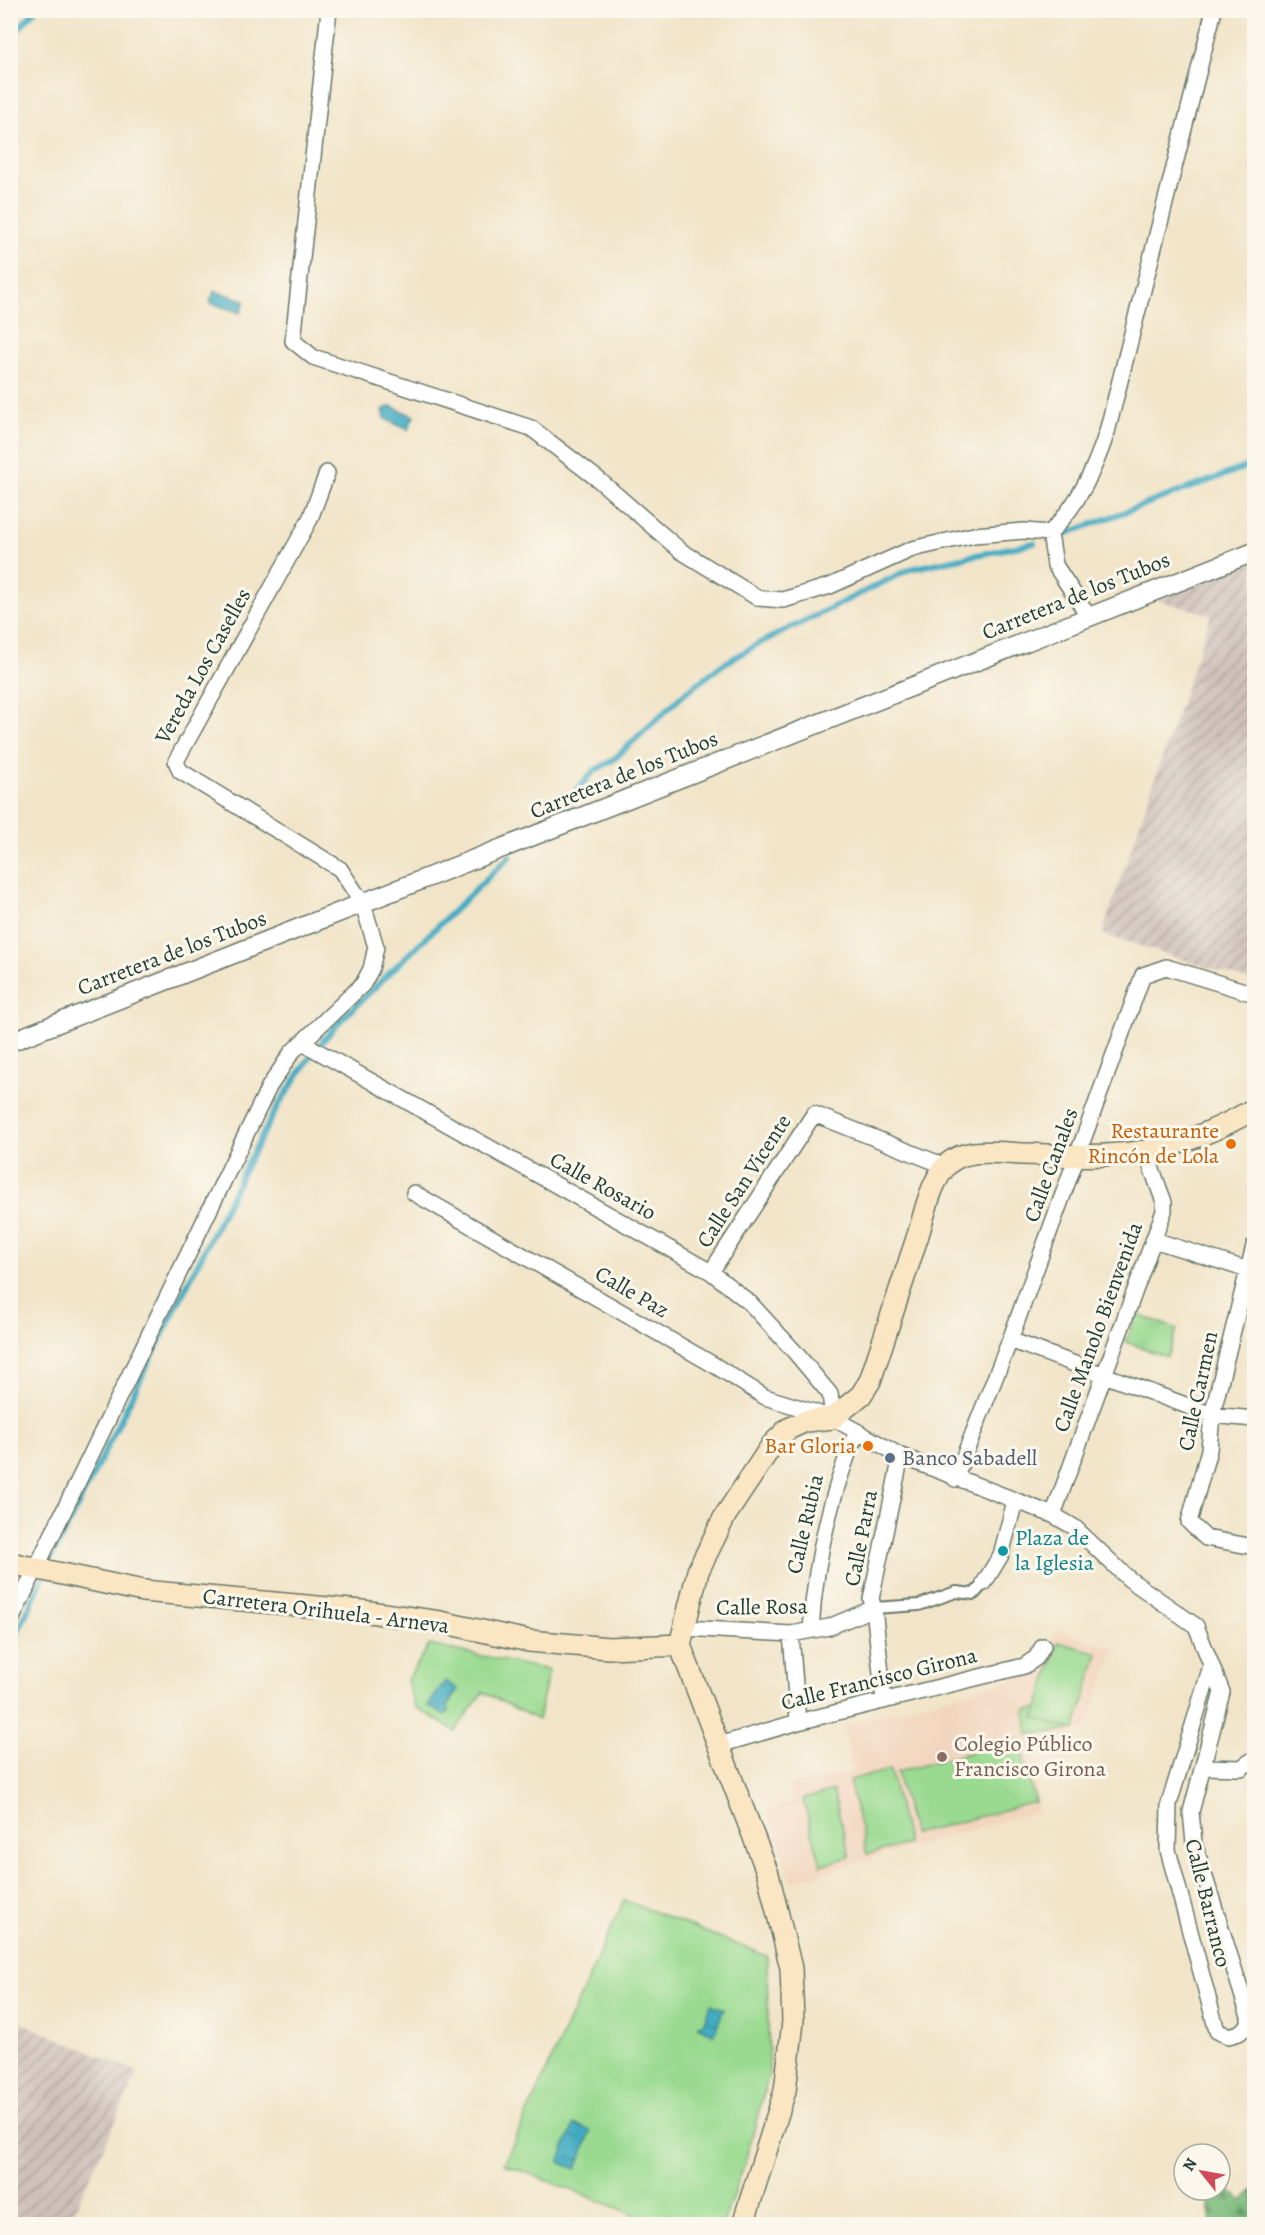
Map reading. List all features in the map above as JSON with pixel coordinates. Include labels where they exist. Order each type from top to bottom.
[{"type":"main road","points":[[743,2224],[785,2091],[794,2021],[793,1992],[780,1915],[768,1874],[719,1745],[682,1637],[698,1571],[725,1516],[772,1445],[788,1430],[806,1421],[833,1418],[861,1395],[870,1381],[931,1196],[945,1166],[957,1158],[987,1153],[1078,1156],[1146,1153],[1217,1130],[1254,1109]]},
{"type":"main road","name":"Carretera Orihuela - Arneva","points":[[10,1563],[143,1592],[362,1611],[440,1622],[529,1641],[609,1648],[682,1637]]},
{"type":"street","points":[[329,10],[292,341],[313,357],[531,428],[599,480],[681,551],[758,598],[783,600],[830,586],[912,549],[974,535],[1024,531],[1050,532],[1071,511],[1093,472],[1107,432],[1214,10]]},
{"type":"street","name":"Vereda Los Caselles","points":[[327,473],[310,519],[176,761],[180,771],[340,869],[363,904]]},
{"type":"street","points":[[1050,532],[1055,565],[1089,617]]},
{"type":"street","name":"Carretera de los Tubos","points":[[10,1042],[1254,552]]},
{"type":"street","points":[[10,1622],[43,1570],[269,1087],[292,1052],[363,984],[371,969],[376,947],[363,904]]},
{"type":"street","name":"Calle Canales","points":[[955,1479],[1010,1340],[1143,975],[1166,967],[1254,994]]},
{"type":"street","name":"Calle Rosario","points":[[303,1043],[711,1272],[750,1303],[830,1394],[833,1418]]},
{"type":"street","name":"Calle San Vicente","points":[[711,1272],[814,1114],[945,1166]]},
{"type":"street","name":"Calle Manolo Bienvenida","points":[[1053,1515],[1154,1240],[1164,1202],[1146,1153]]},
{"type":"street","name":"Calle Paz","points":[[414,1193],[714,1365],[765,1397],[833,1418],[901,1456],[955,1479],[1053,1515],[1074,1527],[1129,1579],[1196,1626],[1211,1666]]},
{"type":"street","points":[[1154,1240],[1252,1271]]},
{"type":"street","name":"Calle Carmen","points":[[1254,1246],[1252,1271],[1212,1415],[1209,1450],[1189,1522],[1206,1538],[1254,1547]]},
{"type":"street","points":[[1010,1340],[1212,1415],[1254,1419]]},
{"type":"street","name":"Calle Rubia","points":[[811,1630],[813,1589],[826,1518],[857,1431]]},
{"type":"street","name":"Calle Parra","points":[[884,1701],[874,1608],[871,1599],[901,1456]]},
{"type":"street","points":[[874,1608],[919,1605],[956,1593],[974,1593],[1001,1555],[1015,1501]]},
{"type":"street","name":"Calle Rosa","points":[[682,1637],[791,1634],[829,1627],[874,1608]]},
{"type":"street","points":[[791,1634],[798,1722]]},
{"type":"street","name":"Calle Francisco Girona","points":[[719,1745],[798,1722],[1024,1665],[1036,1658],[1043,1646]]},
{"type":"street","name":"Calle Barranco","points":[[1211,1666],[1222,1692],[1191,1812],[1194,1843],[1249,2016],[1249,2025],[1239,2033],[1228,2036],[1217,2031],[1168,1850],[1169,1804],[1211,1666]]},
{"type":"street","points":[[1204,1767],[1241,1768],[1254,1759]]},
{"type":"shaded area","points":[[1254,562],[1254,982],[1102,934],[1211,615],[1157,600]]},
{"type":"shaded area","name":"Colegio Público Francisco Girona","points":[[1058,1630],[1115,1649],[1086,1730],[1035,1740],[1037,1811],[791,1882],[767,1811],[793,1801],[789,1785],[853,1773],[843,1725],[1036,1673]]},
{"type":"shaded area","points":[[10,2018],[138,2072],[68,2224],[11,2224]]},
{"type":"green space","points":[[1136,1314],[1177,1329],[1167,1357],[1126,1342]]},
{"type":"green space","points":[[1058,1642],[1098,1653],[1075,1730],[1035,1718]]},
{"type":"green space","points":[[429,1645],[549,1670],[538,1720],[483,1692],[455,1731],[414,1706],[407,1680]]},
{"type":"green space","points":[[1045,1707],[1066,1710],[1069,1730],[1028,1735],[1025,1710]]},
{"type":"green space","points":[[1019,1740],[1035,1802],[913,1834],[897,1772]]},
{"type":"green space","points":[[890,1770],[908,1844],[867,1854],[849,1780]]},
{"type":"green space","points":[[833,1791],[850,1857],[821,1865],[803,1799]]},
{"type":"green space","points":[[624,1900],[767,1956],[769,2074],[745,2162],[723,2224],[659,2224],[504,2164]]},
{"type":"green space","points":[[1254,2190],[1254,2224],[1212,2224],[1209,2202],[1232,2202],[1232,2192],[1243,2201]]},
{"type":"water","points":[[214,291],[245,300],[241,313],[210,303]]},
{"type":"water","points":[[391,406],[414,416],[408,430],[385,419],[383,410]]},
{"type":"water","points":[[445,1681],[458,1689],[448,1705],[449,1712],[443,1715],[428,1706]]},
{"type":"water","points":[[711,2004],[724,2009],[714,2035],[698,2026],[704,2022]]},
{"type":"water","points":[[574,2124],[591,2131],[576,2169],[559,2162]]},
{"type":"waterway","points":[[10,39],[35,10]]},
{"type":"waterway","points":[[1068,533],[1254,464]]},
{"type":"waterway","points":[[565,811],[577,790],[594,771],[613,760],[685,693],[722,665],[758,644],[910,569],[1034,543]]},
{"type":"waterway","points":[[317,1048],[338,1023],[510,856]]},
{"type":"waterway","points":[[10,1649],[54,1554],[248,1162],[278,1106],[314,1051]]},
{"type":"place","name":"Restaurante Rincón de Lola","points":[[1231,1144]]},
{"type":"place","name":"Bar Gloria","points":[[868,1446]]},
{"type":"place","name":"Banco Sabadell","points":[[890,1458]]},
{"type":"place","name":"Plaza de la Iglesia","points":[[1003,1551]]},
{"type":"place","name":"Colegio Público Francisco Girona","points":[[942,1757]]}]
